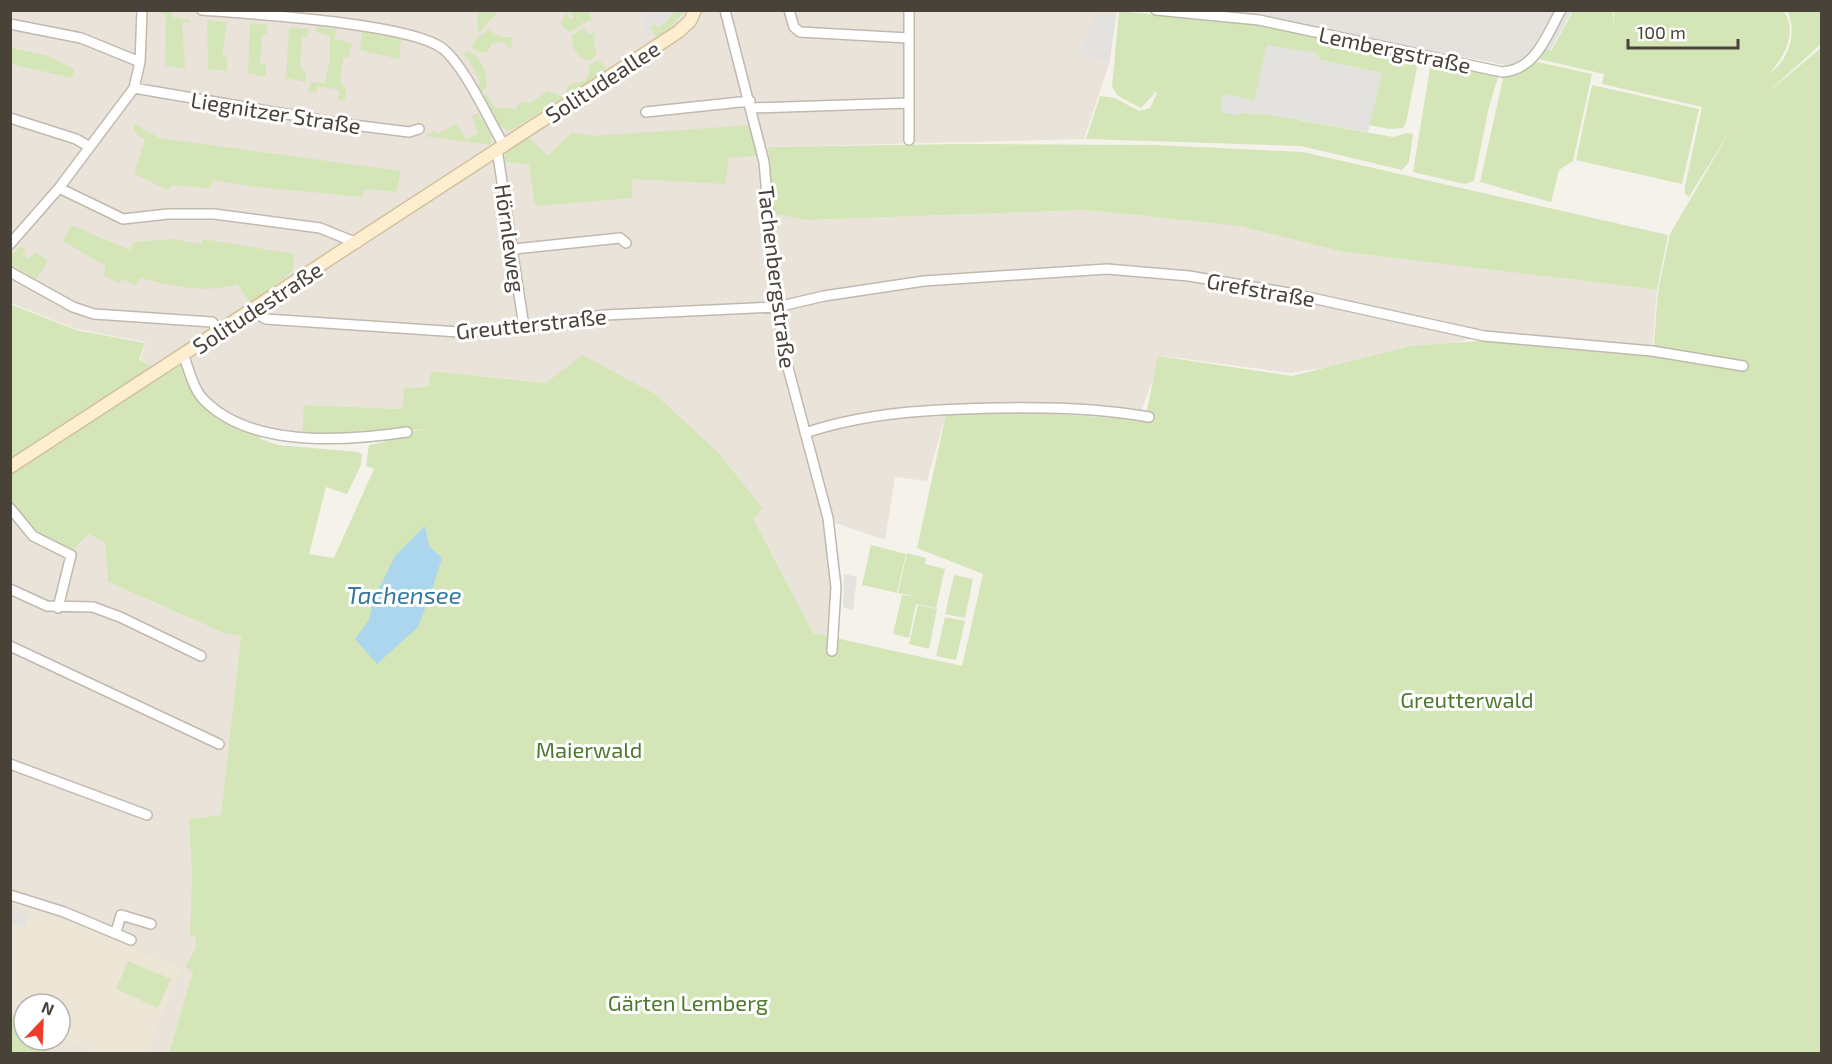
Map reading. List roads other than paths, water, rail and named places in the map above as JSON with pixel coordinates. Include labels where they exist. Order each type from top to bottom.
[{"type":"main road","name":"Solitudeallee","points":[[500,146],[678,32],[690,21],[694,10]]},
{"type":"main road","name":"Solitudestraße","points":[[10,467],[357,243],[500,146]]},
{"type":"street","points":[[10,244],[59,188],[88,146],[134,88],[140,62],[142,10]]},
{"type":"street","points":[[202,10],[371,28],[428,40],[454,59],[500,146]]},
{"type":"street","name":"Tachenbergstraße","points":[[725,10],[764,162],[777,307],[793,390],[828,518],[836,587],[832,651]]},
{"type":"street","points":[[789,10],[794,27],[800,32],[908,38]]},
{"type":"street","points":[[909,10],[909,140]]},
{"type":"street","name":"Lembergstraße","points":[[1156,10],[1259,20],[1502,72],[1514,71],[1526,66],[1533,59],[1561,10]]},
{"type":"street","points":[[10,24],[81,38],[140,62]]},
{"type":"street","name":"Liegnitzer Straße","points":[[134,88],[345,124],[408,132],[419,129]]},
{"type":"street","points":[[646,112],[750,105],[908,103]]},
{"type":"street","points":[[10,118],[76,139],[88,146]]},
{"type":"street","name":"Hörnleweg","points":[[500,146],[524,327]]},
{"type":"street","points":[[59,188],[123,219],[168,214],[214,214],[320,228],[357,243]]},
{"type":"street","points":[[514,249],[620,238],[627,243]]},
{"type":"street","name":"Grefstraße","points":[[777,307],[924,280],[1107,269],[1189,276],[1289,293],[1484,336],[1652,351],[1743,366]]},
{"type":"street","points":[[10,272],[73,307],[94,314],[212,322],[220,331]]},
{"type":"street","name":"Greutterstraße","points":[[252,311],[266,319],[459,332],[524,327],[605,315],[777,307]]},
{"type":"street","points":[[183,354],[204,399],[245,425],[280,435],[323,439],[368,438],[407,432]]},
{"type":"street","points":[[805,433],[829,425],[931,409],[1058,407],[1106,409],[1149,417]]},
{"type":"street","points":[[10,508],[33,536],[71,555],[58,608]]},
{"type":"street","points":[[10,590],[47,606],[93,607],[120,616],[201,656]]},
{"type":"street","points":[[10,646],[219,744]]},
{"type":"street","points":[[10,764],[147,815]]},
{"type":"street","points":[[10,895],[116,932],[131,940]]},
{"type":"street","points":[[116,932],[121,915],[151,924]]},
{"type":"water","name":"Tachensee","points":[[425,526],[429,546],[442,558],[430,596],[418,627],[377,664],[355,639],[369,620],[373,601],[395,556]]},
{"type":"park label","name":"Greutterwald","points":[[1467,699]]},
{"type":"park label","name":"Maierwald","points":[[589,749]]},
{"type":"park label","name":"Gärten Lemberg","points":[[688,1002]]}]
